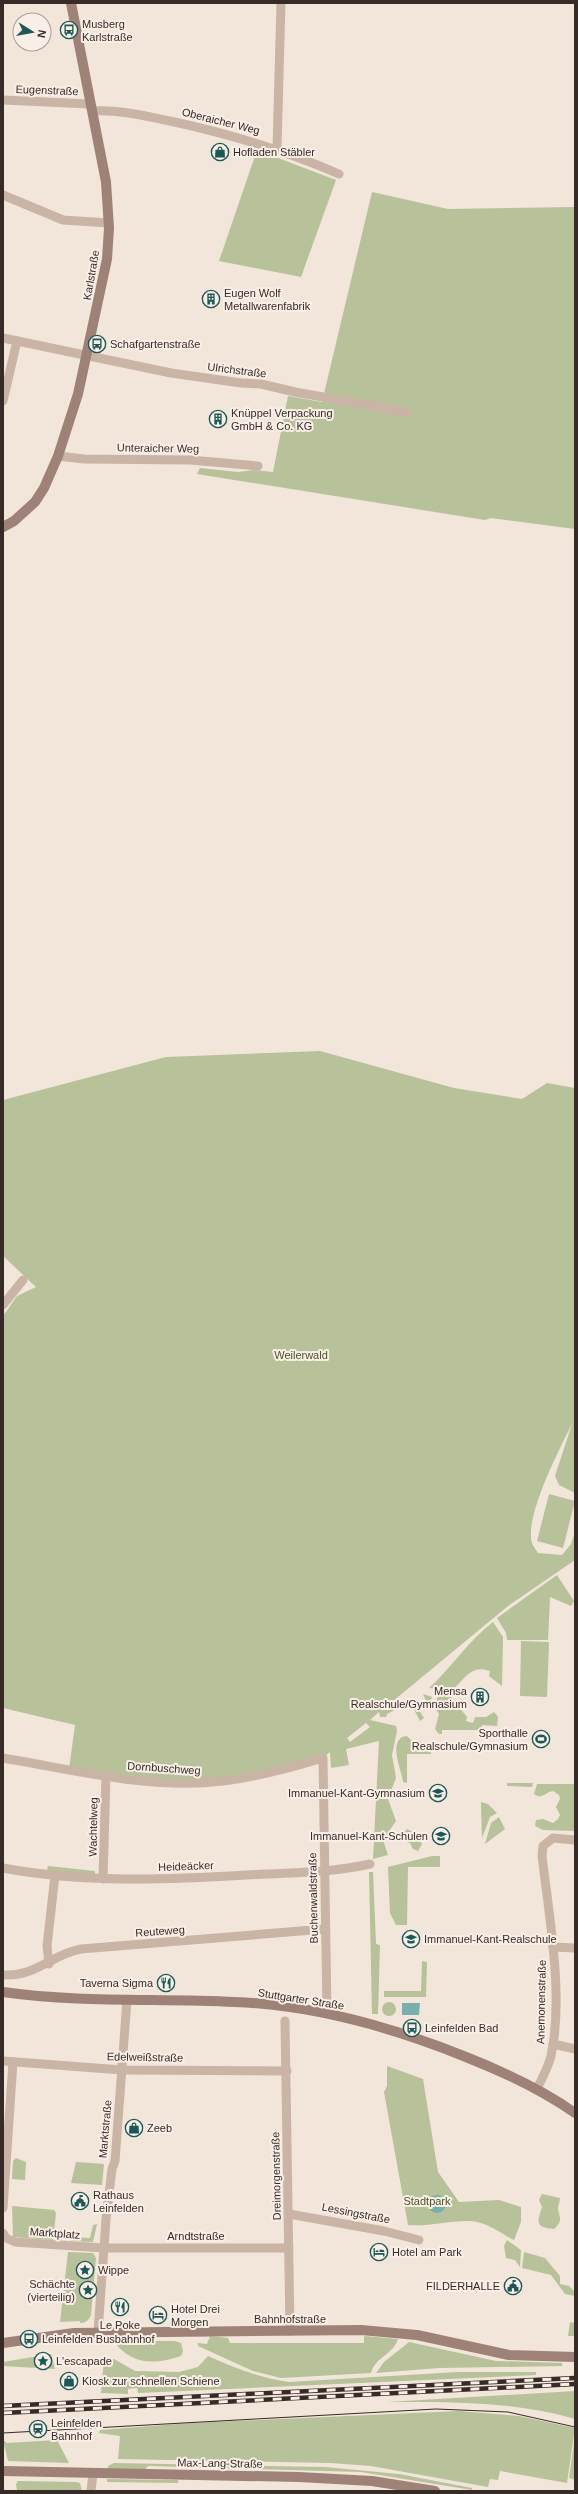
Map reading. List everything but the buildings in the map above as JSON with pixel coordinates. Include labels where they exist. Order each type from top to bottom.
[{"type":"main road","name":"Karlstraße","points":[[3,527],[14,521],[35,502],[44,488],[58,456],[76,400],[105,272],[109,223],[106,182],[71,3]]},
{"type":"main road","name":"Stuttgarter Straße","points":[[3,1992],[50,1998],[236,2002],[280,2005],[327,2013],[423,2040],[514,2077],[537,2089],[575,2114]]},
{"type":"main road","name":"Bahnhofstraße","points":[[3,2343],[58,2334],[98,2332],[361,2330],[392,2332],[509,2355],[575,2357]]},
{"type":"main road","name":"Max-Lang-Straße","points":[[3,2472],[93,2472],[299,2477],[372,2481],[409,2489],[435,2491]]},
{"type":"street","points":[[277,148],[281,3]]},
{"type":"street","name":"Eugenstraße","points":[[3,100],[91,108]]},
{"type":"street","name":"Oberaicher Weg","points":[[91,108],[151,118],[277,148],[339,174]]},
{"type":"street","points":[[3,195],[63,220],[109,223]]},
{"type":"street","points":[[3,338],[87,356]]},
{"type":"street","points":[[3,401],[17,341]]},
{"type":"street","name":"Ulrichstraße","points":[[87,356],[199,377],[261,384],[295,392],[407,412]]},
{"type":"street","name":"Unteraicher Weg","points":[[58,456],[84,459],[190,460],[258,466]]},
{"type":"street","points":[[3,1304],[23,1280]]},
{"type":"street","name":"Dornbuschweg","points":[[3,1758],[106,1775],[176,1783],[222,1782],[277,1771],[323,1758]]},
{"type":"street","name":"Buchenwaldstraße","points":[[323,1758],[327,2013]]},
{"type":"street","name":"Wachtelweg","points":[[103,1879],[106,1775]]},
{"type":"street","name":"Anemonenstraße","points":[[537,2089],[547,2069],[553,2044],[553,1948],[542,1856],[546,1842],[552,1838],[575,1840]]},
{"type":"street","name":"Heideäcker","points":[[3,1868],[55,1875],[103,1879],[167,1879],[324,1872],[370,1864]]},
{"type":"street","points":[[49,1964],[47,1946],[55,1875]]},
{"type":"street","name":"Reuteweg","points":[[3,1975],[29,1973],[49,1964],[66,1953],[81,1949],[325,1929]]},
{"type":"street","points":[[553,1948],[575,1948]]},
{"type":"street","name":"Marktstraße","points":[[98,2332],[104,2248],[112,2169],[115,2161],[127,2000]]},
{"type":"street","name":"Dreimorgenstraße","points":[[285,2021],[290,2331]]},
{"type":"street","points":[[553,2044],[575,2049]]},
{"type":"street","name":"Edelweißstraße","points":[[3,2061],[122,2070],[287,2071]]},
{"type":"street","points":[[3,2208],[3,2185],[14,2062]]},
{"type":"street","name":"Lessingstraße","points":[[289,2214],[370,2228],[419,2240]]},
{"type":"street","name":"Marktplatz","points":[[4,2236],[15,2242],[104,2248]]},
{"type":"street","name":"Arndtstraße","points":[[104,2248],[289,2248]]},
{"type":"street","points":[[91,2491],[93,2472]]},
{"type":"green space","points":[[257,150],[336,180],[301,277],[219,261]]},
{"type":"green space","points":[[372,192],[448,209],[575,207],[575,529],[491,518],[485,520],[197,474],[200,468],[238,472],[254,470],[273,472],[288,396],[322,402]]},
{"type":"green space","name":"Weilerwald","points":[[320,1051],[454,1088],[522,1099],[547,1083],[575,1088],[575,1493],[559,1485],[555,1476],[572,1424],[544,1483],[533,1517],[531,1531],[532,1543],[538,1553],[562,1555],[571,1544],[575,1532],[575,1560],[508,1606],[381,1711],[405,1700],[413,1699],[416,1705],[426,1701],[423,1694],[432,1697],[428,1705],[418,1708],[424,1718],[420,1721],[410,1702],[387,1714],[386,1717],[380,1717],[379,1712],[370,1720],[396,1726],[397,1731],[392,1755],[396,1778],[388,1799],[396,1821],[383,1840],[388,1855],[373,1859],[379,1741],[346,1749],[349,1765],[331,1768],[330,1752],[323,1758],[202,1783],[69,1769],[75,1725],[3,1708],[3,1316],[17,1296],[36,1287],[3,1256],[3,1100],[166,1057]],"holes":[[[366,1723],[370,1727],[350,1742],[347,1738]]]},
{"type":"green space","points":[[549,1494],[575,1501],[563,1548],[537,1541]]},
{"type":"green space","points":[[557,1575],[574,1601],[571,1606],[550,1597],[548,1640],[507,1640],[506,1633],[497,1618]]},
{"type":"green space","points":[[493,1622],[503,1637],[502,1686],[489,1676],[490,1671],[483,1669],[473,1671],[468,1674],[452,1690],[429,1688],[476,1637]]},
{"type":"green space","points":[[521,1641],[549,1642],[547,1697],[520,1696]]},
{"type":"green space","points":[[442,1695],[451,1697],[467,1717],[466,1721],[473,1723],[475,1717],[486,1717],[494,1712],[498,1717],[497,1726],[482,1725],[481,1730],[442,1730],[442,1734],[439,1734],[435,1729],[439,1714],[435,1708],[437,1698]]},
{"type":"green space","points":[[407,1736],[411,1740],[428,1743],[431,1747],[431,1754],[407,1754],[407,1783],[403,1782],[396,1752],[398,1741],[402,1737]]},
{"type":"green space","points":[[507,1783],[533,1783],[532,1787],[507,1786]]},
{"type":"green space","points":[[537,1784],[575,1784],[575,1831],[543,1830],[535,1826],[536,1820],[543,1819],[553,1823],[560,1815],[556,1807],[560,1799],[559,1795],[553,1791],[537,1796],[534,1794]]},
{"type":"green space","points":[[481,1802],[488,1804],[497,1813],[490,1817],[482,1838]]},
{"type":"green space","points":[[499,1817],[505,1829],[485,1844],[491,1823]]},
{"type":"green space","points":[[407,1829],[417,1834],[422,1844],[418,1851],[413,1849],[410,1843],[402,1840],[401,1836]]},
{"type":"green space","points":[[432,1856],[440,1856],[440,1867],[408,1867],[407,1925],[396,1925],[390,1913],[388,1867]]},
{"type":"green space","points":[[48,1866],[95,1871],[95,1875],[47,1871]]},
{"type":"green space","points":[[369,1872],[373,1872],[376,1944],[380,1945],[378,2014],[372,2014]]},
{"type":"green space","points":[[422,1961],[427,1962],[426,1997],[384,1997],[384,1991],[421,1991]]},
{"type":"green space","points":[[389,2002],[394,2004],[396,2009],[394,2014],[389,2016],[384,2014],[382,2009],[384,2004]]},
{"type":"green space","name":"Stadtpark","points":[[387,2066],[423,2079],[438,2172],[459,2202],[499,2200],[521,2207],[521,2222],[514,2240],[492,2227],[482,2223],[470,2221],[408,2225],[384,2092],[387,2086]]},
{"type":"green space","points":[[16,2158],[26,2162],[25,2180],[12,2179],[13,2161]]},
{"type":"green space","points":[[76,2162],[104,2164],[102,2185],[71,2183]]},
{"type":"green space","points":[[542,2194],[560,2198],[558,2208],[560,2221],[554,2229],[543,2227],[539,2223],[542,2207],[539,2200]]},
{"type":"green space","points":[[12,2206],[54,2210],[56,2213],[53,2240],[13,2237]]},
{"type":"green space","points":[[97,2224],[93,2242],[71,2241],[72,2237],[90,2238],[93,2225]]},
{"type":"green space","points":[[507,2240],[521,2250],[520,2267],[515,2260],[506,2258],[504,2246]]},
{"type":"green space","points":[[68,2252],[93,2253],[96,2258],[91,2315],[87,2321],[82,2323],[80,2323],[80,2321],[60,2322]]},
{"type":"green space","points":[[524,2252],[545,2258],[560,2276],[560,2284],[569,2286],[575,2292],[575,2296],[565,2294],[551,2275],[522,2268]]},
{"type":"green space","points":[[570,2322],[575,2323],[575,2336],[568,2336]]},
{"type":"green space","points":[[210,2336],[228,2338],[230,2343],[364,2343],[364,2336],[398,2339],[392,2349],[373,2367],[371,2373],[281,2378],[253,2371],[198,2346],[198,2343],[207,2344]]},
{"type":"green space","points":[[114,2341],[175,2341],[181,2343],[183,2351],[181,2356],[171,2359],[153,2362],[144,2361],[135,2359],[128,2355],[120,2349]]},
{"type":"green space","points":[[409,2342],[496,2361],[562,2363],[562,2366],[439,2368],[376,2373],[384,2362]]},
{"type":"green space","points":[[51,2354],[55,2369],[3,2366],[3,2362]]},
{"type":"green space","points":[[208,2356],[248,2372],[289,2382],[458,2372],[536,2372],[536,2375],[138,2393],[137,2388],[128,2389],[128,2394],[101,2393],[104,2360],[114,2359],[135,2371],[179,2372],[198,2367]]},
{"type":"green space","points":[[575,2391],[575,2419],[552,2413],[505,2406],[458,2403],[387,2402]]},
{"type":"green space","points":[[459,2411],[519,2416],[575,2428],[567,2483],[500,2471],[498,2480],[490,2479],[488,2487],[371,2466],[331,2463],[118,2459],[120,2436],[99,2433],[100,2430],[190,2423]]},
{"type":"green space","points":[[575,2436],[575,2480],[569,2478]]},
{"type":"green space","points":[[3,2440],[7,2443],[57,2440],[69,2463],[8,2461]]},
{"type":"green space","points":[[114,2463],[325,2467],[399,2474],[472,2488],[472,2490],[361,2472],[148,2466],[145,2470],[108,2469],[108,2466]]},
{"type":"green space","points":[[107,2479],[178,2480],[178,2483],[107,2482]]},
{"type":"green space","points":[[18,2481],[76,2482],[80,2483],[82,2491],[17,2491],[16,2484]]},
{"type":"water","points":[[402,2003],[420,2003],[419,2015],[402,2015]]},
{"type":"water","points":[[437,2195],[443,2198],[446,2204],[443,2210],[437,2213],[431,2210],[428,2204],[431,2198]]},
{"type":"tram line","points":[[3,2433],[436,2409],[508,2412],[575,2427]]},
{"type":"railway","points":[[3,2406],[575,2378]]},
{"type":"railway","points":[[3,2413],[575,2384]]},
{"type":"place","name":"Musberg Karlstraße","points":[[69,30]]},
{"type":"place","name":"Hofladen Stäbler","points":[[220,152]]},
{"type":"place","name":"Eugen Wolf Metallwarenfabrik","points":[[211,299]]},
{"type":"place","name":"Schafgartenstraße","points":[[97,344]]},
{"type":"place","name":"Knüppel Verpackung GmbH & Co. KG","points":[[218,419]]},
{"type":"place","name":"Mensa Realschule/Gymnasium","points":[[480,1697]]},
{"type":"place","name":"Sporthalle Realschule/Gymnasium","points":[[541,1739]]},
{"type":"place","name":"Immanuel-Kant-Gymnasium","points":[[438,1793]]},
{"type":"place","name":"Immanuel-Kant-Schulen","points":[[441,1836]]},
{"type":"place","name":"Immanuel-Kant-Realschule","points":[[411,1939]]},
{"type":"place","name":"Taverna Sigma","points":[[166,1983]]},
{"type":"place","name":"Leinfelden Bad","points":[[412,2028]]},
{"type":"place","name":"Zeeb","points":[[134,2128]]},
{"type":"place","name":"Rathaus Leinfelden","points":[[80,2201]]},
{"type":"place","name":"Hotel am Park","points":[[379,2252]]},
{"type":"place","name":"Wippe","points":[[85,2270]]},
{"type":"place","name":"FILDERHALLE","points":[[513,2286]]},
{"type":"place","name":"Schächte (vierteilig)","points":[[88,2290]]},
{"type":"place","name":"Le Poke","points":[[120,2307]]},
{"type":"place","name":"Hotel Drei Morgen","points":[[158,2315]]},
{"type":"place","name":"Leinfelden Busbahnhof","points":[[29,2339]]},
{"type":"place","name":"L'escapade","points":[[43,2361]]},
{"type":"place","name":"Kiosk zur schnellen Schiene","points":[[69,2381]]},
{"type":"place","name":"Leinfelden Bahnhof","points":[[38,2429]]}]
